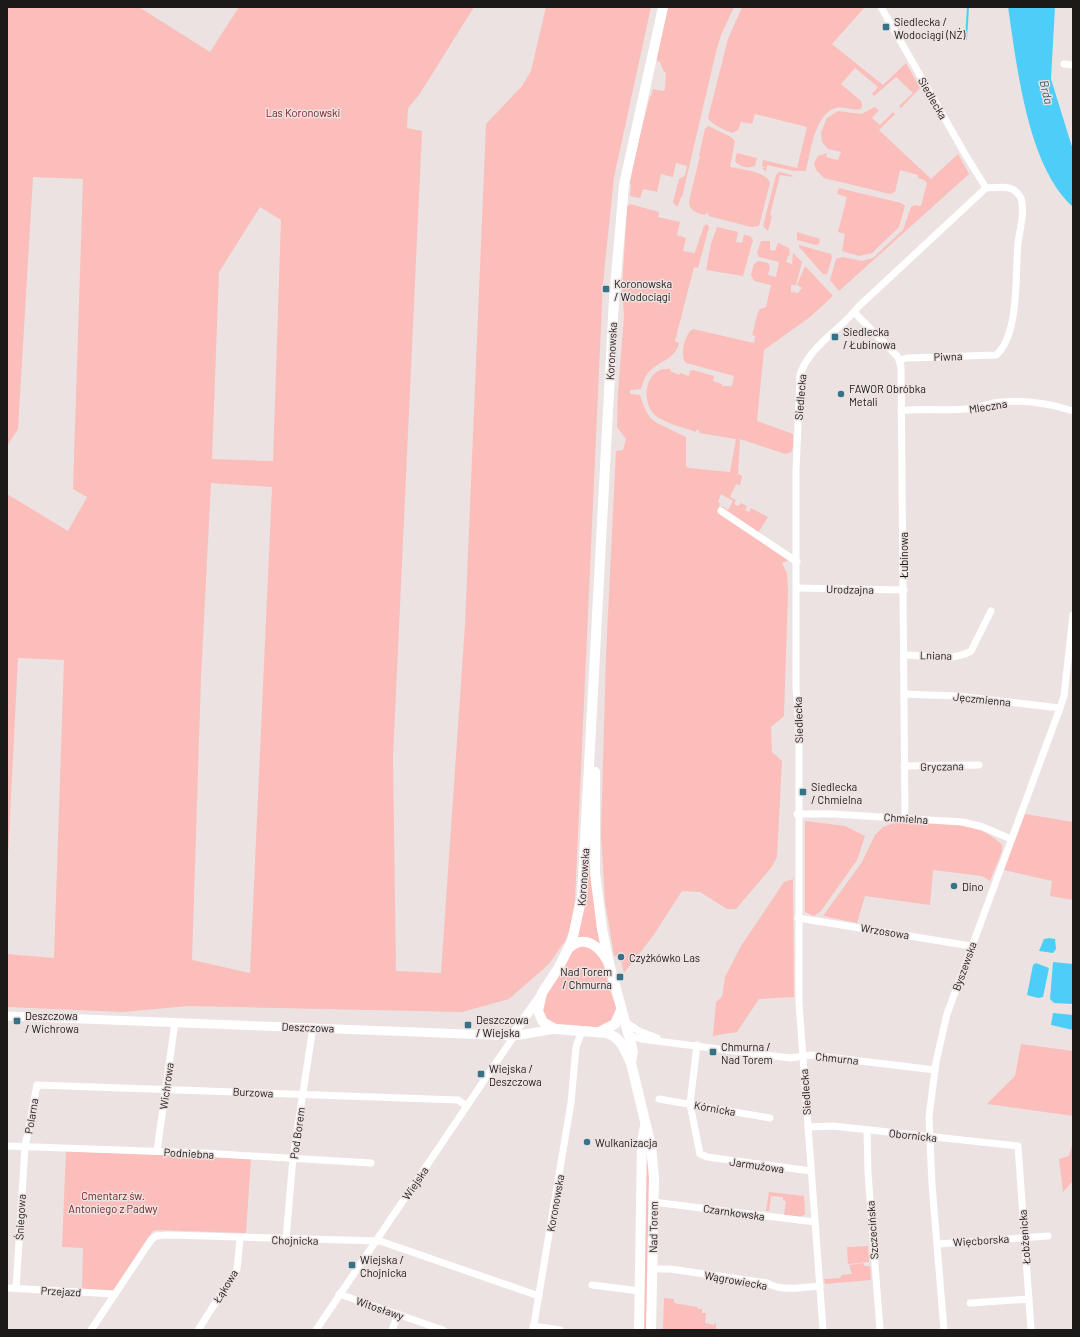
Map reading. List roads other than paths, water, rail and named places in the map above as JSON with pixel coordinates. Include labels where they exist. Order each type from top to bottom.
[{"type":"main road","name":"Koronowska","points":[[542,993],[569,948],[576,928],[582,896],[620,209],[630,151],[663,7]]},
{"type":"main road","name":"Koronowska","points":[[594,700],[595,873],[602,929],[609,963],[628,1035]]},
{"type":"main road","points":[[569,948],[580,942],[592,943],[600,949],[609,963]]},
{"type":"main road","points":[[542,993],[538,1014],[546,1025],[556,1029]]},
{"type":"main road","points":[[603,1033],[615,1024],[621,1010]]},
{"type":"main road","name":"Deszczowa","points":[[556,1029],[585,1030],[603,1033]]},
{"type":"main road","name":"Nad Torem","points":[[603,1033],[620,1040],[632,1063],[651,1146],[653,1202],[651,1330]]},
{"type":"main road","name":"Nad Torem","points":[[628,1035],[633,1051],[632,1063]]},
{"type":"main road","name":"Nad Torem","points":[[639,1330],[642,1142],[645,1124]]},
{"type":"street","name":"Siedlecka","points":[[823,1330],[799,1003],[797,814],[798,725],[796,689],[796,472],[800,375],[809,357],[854,312],[986,188],[881,7]]},
{"type":"street","points":[[1064,64],[1073,65]]},
{"type":"street","name":"Piwna","points":[[900,360],[907,358],[996,355],[1003,347],[1011,325],[1016,292],[1018,244],[1023,208],[1020,195],[1012,188],[986,188]]},
{"type":"street","points":[[854,312],[900,360]]},
{"type":"street","name":"Łubinowa","points":[[900,360],[904,590],[905,818]]},
{"type":"street","name":"Mleczna","points":[[901,411],[920,408],[968,409],[993,403],[1018,402],[1048,404],[1073,411]]},
{"type":"street","points":[[721,511],[797,562]]},
{"type":"street","name":"Urodzajna","points":[[796,588],[904,590]]},
{"type":"street","name":"Lniana","points":[[904,655],[949,656],[965,654],[971,651],[991,611]]},
{"type":"street","name":"Byszewska","points":[[944,1330],[929,1117],[935,1070],[947,1014],[1064,696],[1073,615]]},
{"type":"street","name":"Jęczmienna","points":[[904,694],[956,696],[1060,708]]},
{"type":"street","name":"Gryczana","points":[[904,766],[979,765]]},
{"type":"street","name":"Chmielna","points":[[797,814],[833,814],[905,818],[976,824],[1011,839]]},
{"type":"street","name":"Wrzosowa","points":[[798,918],[971,946]]},
{"type":"street","name":"Koronowska","points":[[514,1036],[516,1030],[542,993]]},
{"type":"street","name":"Deszczowa","points":[[7,1016],[514,1036],[556,1029]]},
{"type":"street","name":"Wichrowa","points":[[157,1151],[175,1022]]},
{"type":"street","name":"Chmurna","points":[[624,1022],[642,1033],[668,1042]]},
{"type":"street","name":"Pod Borem","points":[[286,1239],[293,1158],[313,1027]]},
{"type":"street","name":"Koronowska","points":[[533,1328],[572,1103],[575,1051],[580,1036],[585,1030]]},
{"type":"street","name":"Chmurna","points":[[603,1033],[628,1035],[641,1039],[790,1058],[811,1055],[935,1070]]},
{"type":"street","name":"Wiejska","points":[[316,1330],[514,1036]]},
{"type":"street","points":[[697,1046],[690,1104],[697,1147],[700,1154],[703,1156]]},
{"type":"street","name":"Burzowa","points":[[37,1085],[458,1100],[467,1106]]},
{"type":"street","name":"Polarna","points":[[25,1147],[37,1085]]},
{"type":"street","name":"Kórnicka","points":[[659,1099],[770,1118]]},
{"type":"street","name":"Obornicka","points":[[808,1127],[833,1126],[930,1138],[1018,1146]]},
{"type":"street","name":"Szczecińska","points":[[867,1130],[868,1173],[880,1330]]},
{"type":"street","name":"Podniebna","points":[[7,1146],[157,1151],[371,1163]]},
{"type":"street","name":"Łobżenicka","points":[[1018,1146],[1031,1329]]},
{"type":"street","name":"Śniegowa","points":[[16,1288],[25,1147]]},
{"type":"street","name":"Jarmużowa","points":[[694,1158],[703,1156],[802,1172],[811,1171]]},
{"type":"street","name":"Czarnkowska","points":[[653,1202],[815,1222]]},
{"type":"street","name":"Chojnicka","points":[[91,1330],[151,1240],[156,1236],[375,1241],[387,1243],[539,1296]]},
{"type":"street","name":"Więcborska","points":[[938,1244],[1048,1236]]},
{"type":"street","name":"Łąkowa","points":[[198,1330],[237,1269],[240,1238]]},
{"type":"street","name":"Wągrowiecka","points":[[652,1269],[693,1272],[768,1284],[773,1287],[793,1288],[820,1286]]},
{"type":"street","points":[[592,1285],[640,1291]]},
{"type":"street","name":"Przejazd","points":[[7,1288],[115,1294]]},
{"type":"street","name":"Witosławy","points":[[339,1294],[444,1330]]},
{"type":"street","points":[[970,1303],[1028,1299]]},
{"type":"street","points":[[392,1330],[398,1314]]},
{"type":"street","points":[[533,1328],[560,1330]]},
{"type":"water","name":"Brda","points":[[1008,7],[1055,7],[1051,79],[1073,150],[1073,207],[1057,189],[1045,167],[1035,141],[1020,85]]},
{"type":"water","points":[[1044,939],[1055,939],[1056,949],[1053,953],[1039,951]]},
{"type":"water","points":[[1053,962],[1073,964],[1073,1004],[1054,1003],[1050,999]]},
{"type":"water","points":[[1036,963],[1049,968],[1043,997],[1038,998],[1027,995],[1033,965]]},
{"type":"water","points":[[1053,1013],[1073,1015],[1073,1030],[1051,1025]]},
{"type":"waterway","points":[[966,39],[968,7]]},
{"type":"place","name":"Siedlecka / Wodociągi (NŻ)","points":[[886,27]]},
{"type":"place","name":"Koronowska / Wodociągi","points":[[606,289]]},
{"type":"place","name":"Siedlecka / Łubinowa","points":[[835,337]]},
{"type":"place","name":"FAWOR Obróbka Metali","points":[[841,394]]},
{"type":"place","name":"Siedlecka / Chmielna","points":[[803,792]]},
{"type":"place","name":"Dino","points":[[954,886]]},
{"type":"place","name":"Czyżkówko Las","points":[[621,957]]},
{"type":"place","name":"Nad Torem / Chmurna","points":[[620,977]]},
{"type":"place","name":"Deszczowa / Wichrowa","points":[[17,1021]]},
{"type":"place","name":"Deszczowa / Wiejska","points":[[468,1025]]},
{"type":"place","name":"Chmurna / Nad Torem","points":[[713,1052]]},
{"type":"place","name":"Wiejska / Deszczowa","points":[[481,1074]]},
{"type":"place","name":"Wulkanizacja","points":[[587,1142]]},
{"type":"place","name":"Wiejska / Chojnicka","points":[[352,1265]]},
{"type":"park label","name":"Las Koronowski","points":[[303,112]]},
{"type":"park label","name":"Cmentarz św. Antoniego z Padwy","points":[[113,1201]]}]
